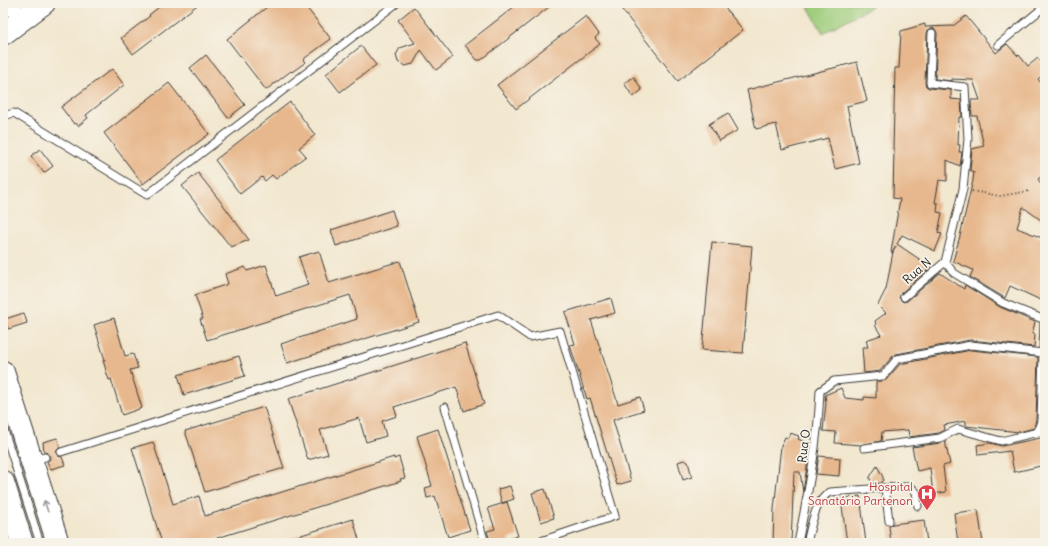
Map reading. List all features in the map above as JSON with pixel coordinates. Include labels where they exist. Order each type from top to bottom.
[{"type":"main road","points":[[3,6],[11,3]]},
{"type":"main road","points":[[8,25],[44,3]]},
{"type":"main road","points":[[3,372],[38,459],[58,543]]},
{"type":"main road","points":[[3,482],[22,543]]},
{"type":"lane","points":[[3,116],[14,113],[147,195],[397,3]]},
{"type":"lane","points":[[998,45],[1045,6]]},
{"type":"lane","points":[[864,448],[940,438],[958,429],[1001,441],[1041,432],[1045,320],[1003,303],[954,274],[945,262],[963,190],[968,139],[965,87],[930,82],[932,33]]},
{"type":"lane","name":"Rua N","points":[[904,297],[945,262]]},
{"type":"lane","points":[[61,452],[498,316],[530,337],[560,331],[615,516],[535,543]]},
{"type":"lane","name":"Rua O","points":[[798,543],[813,471],[820,412],[820,391],[834,381],[882,376],[897,359],[971,345],[1043,352]]},
{"type":"lane","points":[[445,407],[485,543]]},
{"type":"lane","points":[[3,427],[40,543]]},
{"type":"lane","points":[[807,543],[818,503],[825,495],[835,491],[906,486],[913,488],[916,492],[918,506]]},
{"type":"lane","points":[[885,488],[889,521]]},
{"type":"path","points":[[963,190],[1000,196],[1030,191]]},
{"type":"green space","points":[[806,3],[878,3],[823,33]]},
{"type":"building","points":[[164,3],[200,3],[133,54],[121,38],[150,16],[149,15]]},
{"type":"building","points":[[272,3],[303,3],[331,39],[305,58],[304,60],[306,62],[292,72],[291,71],[266,90],[227,39]]},
{"type":"building","points":[[519,3],[554,3],[481,60],[477,60],[465,45]]},
{"type":"building","points":[[632,3],[721,3],[743,30],[678,81],[622,10]]},
{"type":"building","points":[[414,7],[453,57],[436,70],[421,50],[413,64],[405,66],[398,62],[396,55],[400,48],[415,43],[398,20]]},
{"type":"building","points":[[586,16],[599,34],[595,38],[600,44],[516,109],[497,85]]},
{"type":"building","points":[[966,16],[996,53],[1007,44],[1028,66],[1038,58],[1045,67],[1045,73],[1038,79],[1045,89],[1045,174],[1038,179],[1045,190],[1045,223],[1023,207],[1017,228],[1045,239],[1045,302],[1010,286],[1005,298],[970,277],[973,270],[953,261],[973,180],[974,172],[970,170],[972,149],[984,146],[977,116],[972,116],[971,100],[980,100],[973,80],[952,79],[952,81],[935,79],[937,33],[935,29],[932,28],[928,30],[927,33],[925,83],[929,88],[951,90],[951,99],[961,100],[962,117],[959,117],[958,145],[960,145],[959,152],[962,152],[960,166],[947,160],[947,181],[939,180],[935,203],[938,203],[937,212],[942,213],[938,233],[942,234],[935,251],[902,235],[897,244],[931,267],[901,293],[899,298],[903,302],[907,301],[940,273],[964,289],[965,285],[1000,307],[1035,322],[1032,334],[1035,334],[1034,347],[970,340],[896,354],[880,371],[864,373],[862,347],[868,347],[866,340],[881,335],[875,325],[875,321],[886,313],[878,305],[886,289],[893,252],[896,246],[892,253],[900,199],[893,198],[893,149],[895,68],[899,68],[901,31],[925,24],[925,27],[953,26]]},
{"type":"building","points":[[361,46],[376,65],[340,92],[326,74]]},
{"type":"building","points":[[206,55],[245,105],[228,118],[190,68]]},
{"type":"building","points":[[857,62],[867,101],[847,106],[859,163],[835,169],[828,138],[782,150],[776,124],[756,129],[747,90]]},
{"type":"building","points":[[112,69],[124,85],[86,115],[88,118],[78,126],[76,123],[74,124],[61,107]]},
{"type":"building","points":[[634,77],[642,90],[633,97],[624,83]]},
{"type":"building","points":[[169,83],[209,134],[143,184],[104,133]]},
{"type":"building","points":[[290,102],[315,135],[299,148],[306,156],[276,179],[272,175],[265,181],[262,177],[240,194],[215,160]]},
{"type":"building","points":[[728,113],[738,130],[719,141],[709,124]]},
{"type":"building","points":[[40,149],[53,166],[44,173],[31,156]]},
{"type":"building","points":[[198,173],[249,240],[231,247],[182,186]]},
{"type":"building","points":[[392,210],[397,226],[336,246],[331,230]]},
{"type":"building","points":[[712,242],[752,246],[743,353],[702,350]]},
{"type":"building","points":[[319,251],[329,283],[400,261],[419,322],[287,363],[281,344],[357,319],[350,295],[207,340],[200,319],[203,319],[195,295],[228,284],[225,274],[245,267],[247,271],[266,265],[276,296],[308,285],[299,257]]},
{"type":"building","points":[[611,298],[615,313],[591,320],[618,404],[640,397],[644,410],[613,420],[631,481],[617,485],[590,398],[587,399],[570,345],[575,344],[565,312]]},
{"type":"building","points":[[24,313],[27,323],[8,329],[5,319]]},
{"type":"building","points":[[114,318],[125,356],[133,354],[138,368],[130,370],[142,408],[122,415],[111,379],[109,380],[107,374],[103,360],[105,360],[94,325]]},
{"type":"building","points":[[465,343],[484,404],[464,411],[456,387],[394,407],[397,416],[382,421],[386,436],[366,442],[359,418],[320,430],[328,454],[308,460],[288,399]]},
{"type":"building","points":[[971,350],[1038,357],[1036,419],[1034,428],[1019,432],[966,426],[966,421],[944,425],[945,430],[939,433],[909,437],[908,430],[882,432],[881,441],[861,445],[835,443],[836,432],[823,431],[826,403],[825,395],[841,388],[845,398],[864,400],[864,397],[876,398],[876,382],[886,380],[900,364]]},
{"type":"building","points":[[239,356],[245,376],[184,395],[178,375]]},
{"type":"building","points":[[264,407],[284,468],[205,492],[185,431]]},
{"type":"building","points":[[438,429],[470,530],[448,537],[435,496],[427,498],[425,488],[432,486],[417,436]]},
{"type":"building","points":[[790,433],[799,436],[798,439],[805,442],[802,450],[805,451],[804,455],[809,455],[803,492],[800,472],[794,472],[791,543],[773,542],[774,509],[781,446],[785,437],[788,438]]},
{"type":"building","points":[[1045,437],[1045,465],[1014,472],[1010,451],[978,455],[977,445],[990,443],[1002,446]]},
{"type":"building","points":[[57,438],[60,447],[57,449],[56,453],[58,456],[62,457],[65,465],[51,469],[47,462],[50,459],[50,455],[44,452],[43,442]]},
{"type":"building","points":[[945,441],[950,464],[943,466],[946,492],[933,494],[930,468],[917,471],[912,447],[941,443]]},
{"type":"building","points":[[153,442],[173,504],[199,496],[205,516],[394,457],[394,459],[399,457],[405,478],[400,479],[401,481],[201,543],[162,543],[132,448]]},
{"type":"building","points":[[819,456],[840,458],[839,476],[816,474]]},
{"type":"building","points":[[684,460],[688,462],[692,477],[683,480],[678,462]]},
{"type":"building","points":[[877,466],[883,480],[881,483],[874,484],[870,480],[870,477]]},
{"type":"building","points":[[510,486],[514,499],[502,503],[498,489]]},
{"type":"building","points":[[545,489],[554,518],[541,522],[532,493]]},
{"type":"building","points":[[860,496],[866,543],[847,543],[841,499]]},
{"type":"building","points":[[507,502],[518,536],[508,539],[509,543],[491,543],[487,531],[495,529],[488,508]]},
{"type":"building","points":[[978,510],[983,543],[958,543],[954,513]]},
{"type":"building","points":[[353,519],[360,543],[283,543],[282,541]]},
{"type":"building","points":[[924,520],[927,543],[891,543],[889,526],[893,524]]},
{"type":"place","name":"Hospital Sanatório Partenon","points":[[927,511]]}]
